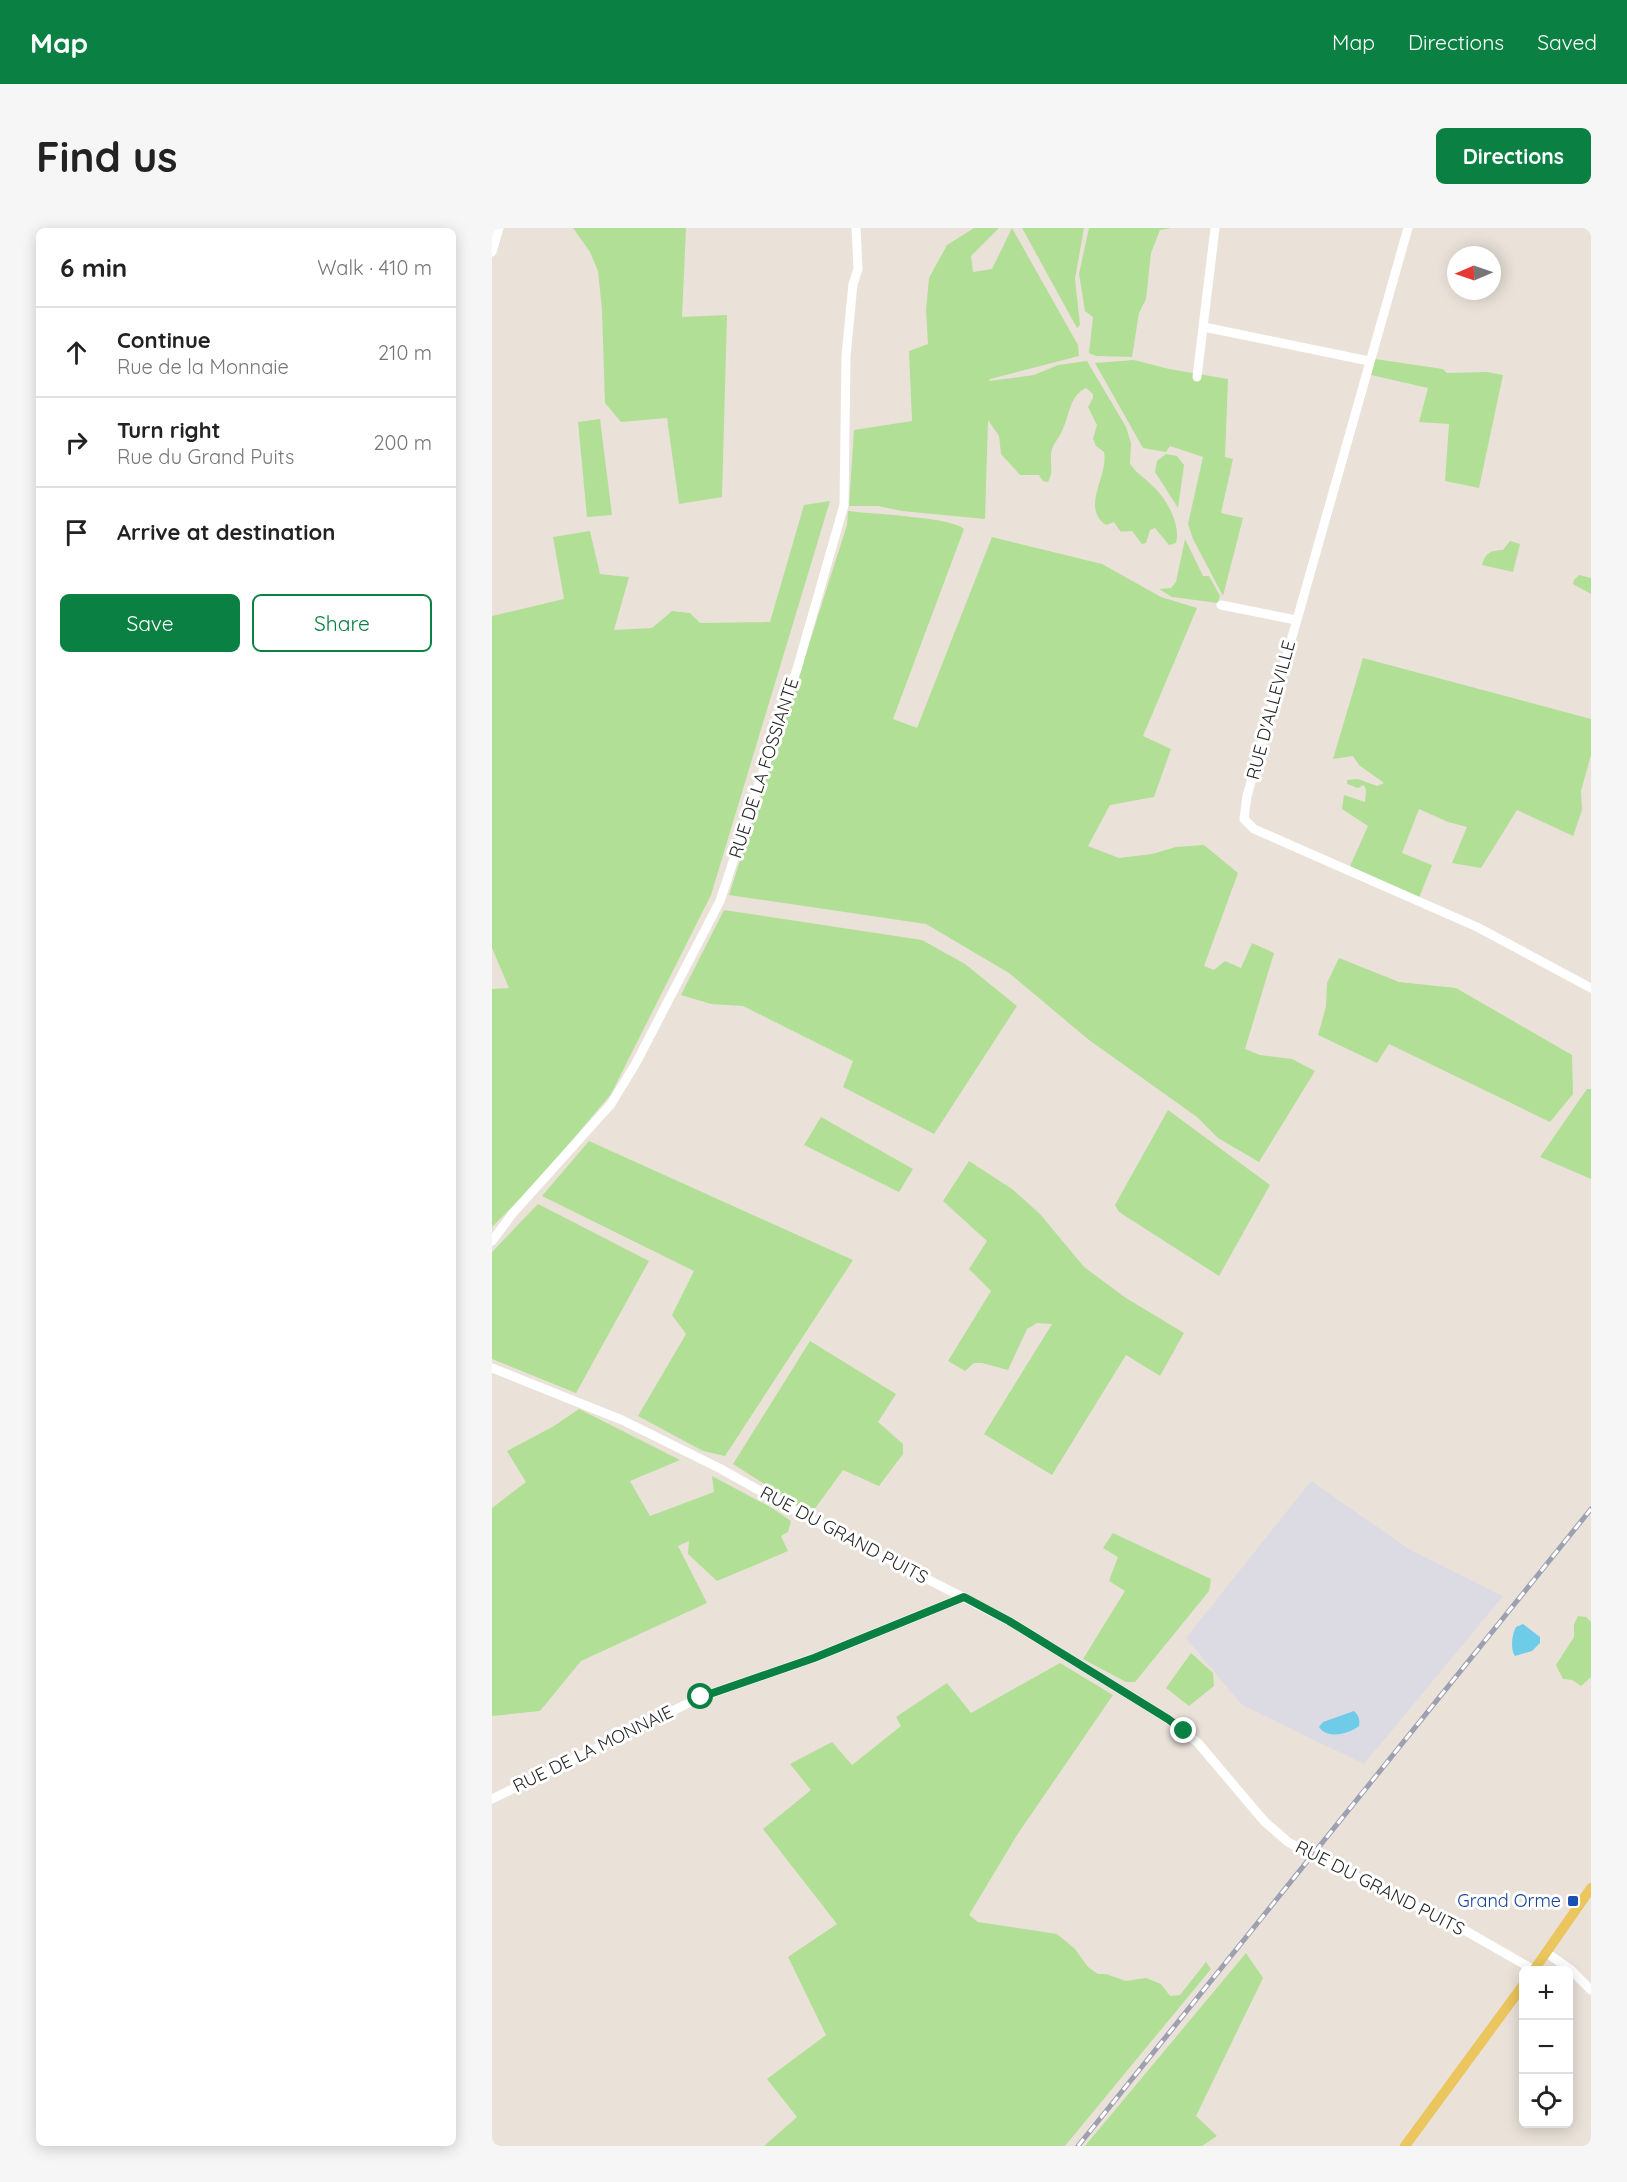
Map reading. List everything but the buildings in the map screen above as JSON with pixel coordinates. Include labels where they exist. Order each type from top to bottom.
[{"type":"main road","points":[[1537,1966],[1591,1888]]},
{"type":"main road","points":[[1405,2146],[1519,1991]]},
{"type":"street","points":[[492,252],[499,228]]},
{"type":"street","name":"RUE DE LA FOSSIANTE","points":[[492,1241],[513,1213],[610,1104],[636,1062],[720,901],[797,669],[844,505],[846,356],[853,284],[858,269],[856,228]]},
{"type":"street","points":[[1197,377],[1215,228]]},
{"type":"street","name":"RUE D'ALLEVILLE","points":[[1408,228],[1296,620],[1244,813],[1247,824],[1261,833],[1477,927],[1591,988]]},
{"type":"street","points":[[1204,327],[1369,361]]},
{"type":"street","points":[[1221,605],[1296,620]]},
{"type":"street","name":"RUE DU GRAND PUITS","points":[[492,1368],[575,1400],[670,1442],[812,1520],[1009,1621],[1184,1731],[1198,1743],[1254,1811],[1288,1842],[1466,1931],[1527,1966]]},
{"type":"street","name":"RUE DE LA MONNAIE","points":[[492,1799],[701,1697],[814,1658],[964,1597]]},
{"type":"street","points":[[1547,1953],[1571,1970],[1591,1990]]},
{"type":"shaded area","points":[[1311,1481],[1409,1549],[1503,1596],[1364,1764],[1242,1705],[1186,1638]]},
{"type":"green space","points":[[573,228],[686,228],[682,317],[727,315],[722,497],[679,504],[667,418],[621,422],[605,403],[602,310],[598,271],[590,252]]},
{"type":"green space","points":[[974,228],[999,228],[971,256],[973,272],[992,269],[1012,228],[1078,345],[1079,356],[989,381],[1034,375],[1058,365],[1087,361],[1126,427],[1131,443],[1130,464],[1159,492],[1172,513],[1176,528],[1176,543],[1169,545],[1155,528],[1150,530],[1146,543],[1142,544],[1132,531],[1120,531],[1114,522],[1106,525],[1099,518],[1095,509],[1095,500],[1103,471],[1104,452],[1096,446],[1093,439],[1097,425],[1088,407],[1093,394],[1086,388],[1073,402],[1064,427],[1052,448],[1051,472],[1048,482],[1043,481],[1039,475],[1020,475],[1001,454],[999,436],[988,420],[985,519],[902,511],[878,506],[849,506],[854,430],[912,421],[909,351],[928,344],[926,310],[929,278],[947,245]]},
{"type":"green space","points":[[1022,228],[1084,228],[1075,279],[1080,325],[1077,328]]},
{"type":"green space","points":[[1089,228],[1171,228],[1160,230],[1151,253],[1146,299],[1139,313],[1132,357],[1096,356],[1089,353],[1093,317],[1085,311],[1079,274]]},
{"type":"green space","points":[[1375,359],[1443,369],[1447,373],[1487,372],[1503,375],[1479,488],[1445,481],[1449,424],[1419,422],[1428,388],[1371,375]]},
{"type":"green space","points":[[1134,360],[1169,369],[1228,379],[1225,457],[1233,459],[1221,513],[1243,518],[1223,596],[1193,539],[1188,524],[1203,457],[1170,446],[1166,452],[1143,448],[1095,363]]},
{"type":"green space","points":[[600,419],[612,515],[587,517],[578,422]]},
{"type":"green space","points":[[1166,454],[1177,456],[1184,465],[1178,508],[1155,472],[1157,461]]},
{"type":"green space","points":[[830,501],[711,895],[611,1094],[536,1183],[492,1227],[492,989],[509,988],[492,948],[492,616],[564,599],[553,537],[590,531],[600,574],[629,577],[614,630],[652,628],[672,611],[690,613],[700,623],[770,622],[804,505]]},
{"type":"green space","points":[[848,511],[928,519],[964,529],[893,719],[917,728],[992,537],[1102,564],[1161,597],[1197,608],[1143,736],[1171,749],[1154,797],[1110,805],[1088,846],[1119,858],[1152,854],[1176,847],[1204,845],[1238,873],[1204,966],[1214,970],[1225,961],[1241,968],[1252,943],[1274,953],[1245,1049],[1260,1055],[1292,1059],[1315,1071],[1259,1162],[1218,1138],[1197,1117],[1089,1040],[1009,973],[926,924],[729,895],[847,525]]},
{"type":"green space","points":[[1185,539],[1203,576],[1209,576],[1220,596],[1218,603],[1172,597],[1159,589],[1171,588],[1176,582]]},
{"type":"green space","points":[[1510,541],[1520,544],[1513,572],[1482,565],[1487,555],[1503,550]]},
{"type":"green space","points":[[1579,575],[1591,578],[1591,594],[1573,584]]},
{"type":"green space","points":[[1363,658],[1591,719],[1591,755],[1581,791],[1582,810],[1573,836],[1517,810],[1481,868],[1452,863],[1467,827],[1448,822],[1419,809],[1402,853],[1432,865],[1419,898],[1350,866],[1368,826],[1342,809],[1344,795],[1365,802],[1364,785],[1358,788],[1347,784],[1347,780],[1358,779],[1377,786],[1384,783],[1359,765],[1353,756],[1333,759]]},
{"type":"green space","points":[[724,910],[922,940],[965,964],[1017,1006],[934,1134],[843,1087],[853,1061],[743,1006],[711,1004],[681,995]]},
{"type":"green space","points":[[1339,958],[1399,982],[1456,988],[1572,1055],[1573,1094],[1550,1122],[1389,1044],[1377,1063],[1318,1035],[1326,1007],[1327,983]]},
{"type":"green space","points":[[1587,1089],[1591,1089],[1591,1179],[1540,1157]]},
{"type":"green space","points":[[1168,1110],[1270,1185],[1219,1276],[1119,1212],[1115,1205]]},
{"type":"green space","points":[[821,1117],[913,1169],[899,1192],[804,1145]]},
{"type":"green space","points":[[589,1141],[853,1260],[725,1456],[703,1451],[638,1416],[686,1334],[672,1315],[694,1271],[542,1196]]},
{"type":"green space","points":[[969,1161],[1012,1189],[1040,1214],[1084,1267],[1126,1298],[1184,1333],[1160,1376],[1126,1355],[1052,1475],[984,1434],[1052,1324],[1037,1323],[1027,1329],[1008,1370],[974,1363],[965,1371],[948,1361],[991,1291],[969,1269],[987,1241],[943,1201]]},
{"type":"green space","points":[[538,1204],[649,1261],[576,1393],[492,1359],[492,1252]]},
{"type":"green space","points":[[810,1341],[896,1394],[878,1422],[903,1444],[903,1454],[879,1486],[843,1470],[811,1514],[733,1464]]},
{"type":"green space","points":[[579,1409],[680,1460],[630,1481],[650,1516],[714,1492],[712,1476],[772,1508],[791,1521],[788,1532],[781,1536],[788,1551],[717,1581],[688,1554],[689,1541],[678,1546],[707,1603],[581,1661],[540,1711],[492,1716],[492,1508],[526,1482],[507,1451],[554,1426]]},
{"type":"green space","points":[[1113,1533],[1211,1579],[1209,1591],[1135,1682],[1126,1682],[1083,1659],[1125,1591],[1109,1581],[1118,1557],[1103,1548]]},
{"type":"green space","points":[[1578,1616],[1586,1617],[1591,1622],[1591,1677],[1581,1686],[1572,1680],[1563,1679],[1556,1665],[1574,1637],[1574,1624]]},
{"type":"green space","points":[[1191,1653],[1213,1673],[1214,1686],[1189,1706],[1166,1688]]},
{"type":"green space","points":[[1060,1663],[1113,1695],[1017,1835],[969,1915],[978,1922],[1057,1934],[1075,1949],[1088,1967],[1098,1974],[1106,1974],[1126,1981],[1146,1978],[1161,1984],[1170,1996],[1180,1995],[1206,1962],[1211,1969],[1065,2146],[764,2146],[797,2117],[767,2079],[826,2035],[788,1957],[837,1924],[763,1829],[811,1790],[790,1764],[832,1742],[852,1765],[901,1726],[896,1717],[947,1683],[971,1713]]},
{"type":"green space","points":[[1246,1953],[1263,1978],[1196,2116],[1217,2136],[1202,2146],[1085,2146]]},
{"type":"water","points":[[1523,1624],[1540,1637],[1540,1643],[1532,1651],[1515,1656],[1512,1646],[1513,1634],[1516,1627]]},
{"type":"water","points":[[1354,1711],[1359,1718],[1359,1726],[1349,1732],[1332,1734],[1319,1727],[1323,1722]]},
{"type":"railway","points":[[1078,2146],[1591,1509]]},
{"type":"place","name":"Grand Orme","points":[[1573,1901]]},
{"type":"route","points":[[701,1697],[814,1658],[964,1597],[1009,1621],[1184,1731]]}]
